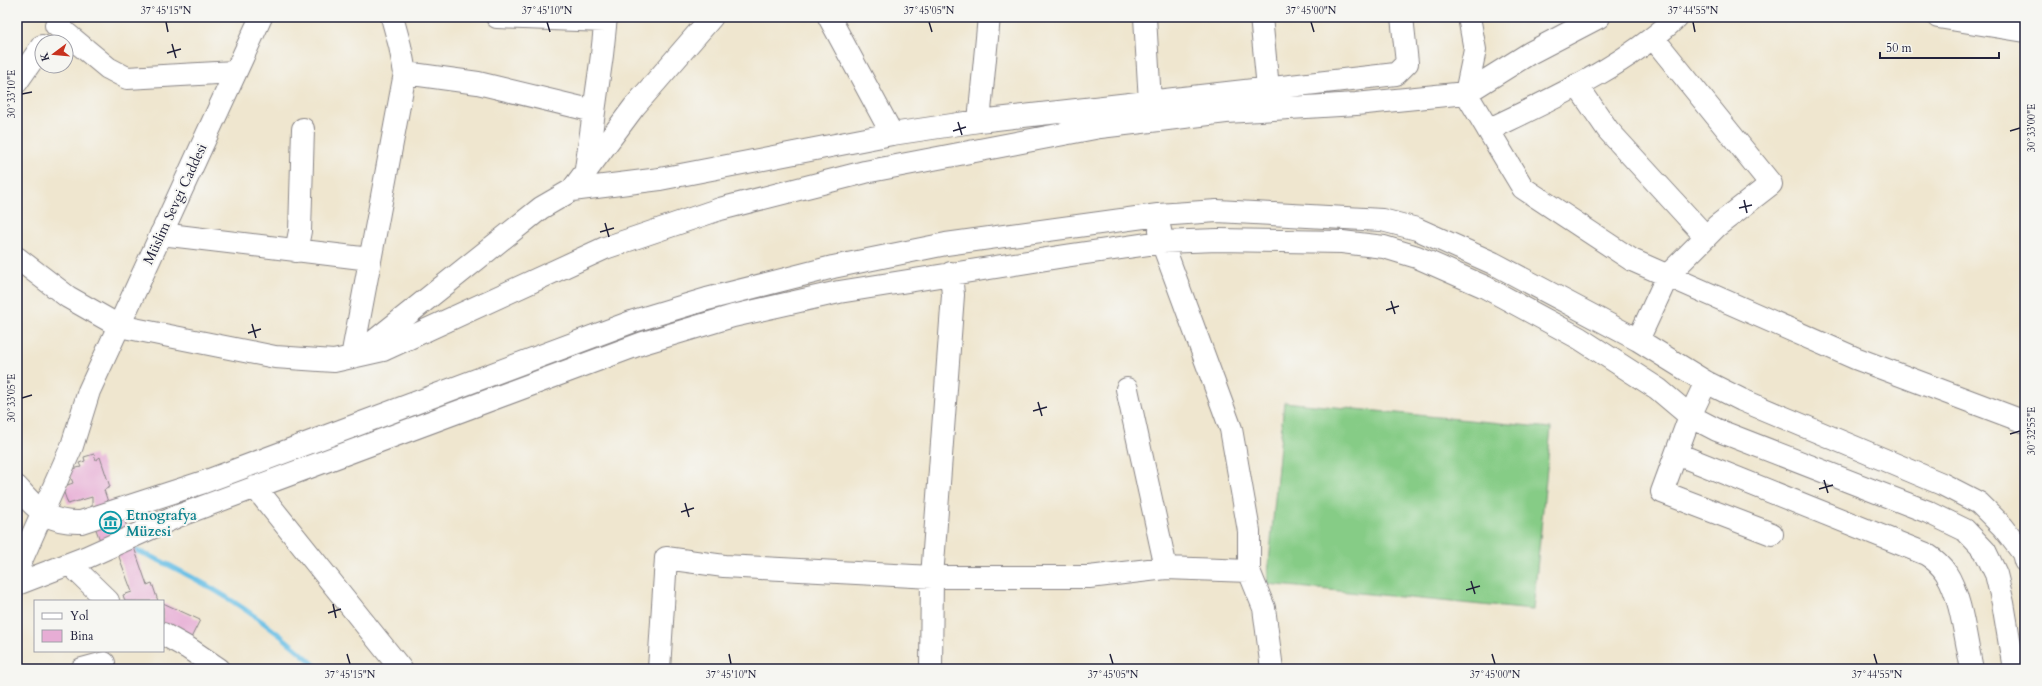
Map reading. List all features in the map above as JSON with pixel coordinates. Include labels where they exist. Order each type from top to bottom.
[{"type":"street","name":"Müslim Sevgi Caddesi","points":[[17,532],[58,440],[67,423],[89,391],[261,17]]},
{"type":"street","points":[[352,357],[405,73],[400,46],[392,17]]},
{"type":"street","points":[[496,17],[606,19],[586,172]]},
{"type":"street","points":[[352,357],[541,208],[572,190],[634,107],[712,17]]},
{"type":"street","points":[[829,17],[892,134]]},
{"type":"street","points":[[979,121],[989,17]]},
{"type":"street","points":[[1146,17],[1150,102]]},
{"type":"street","points":[[1261,17],[1268,88]]},
{"type":"street","points":[[572,190],[660,179],[892,134],[979,121],[1396,74],[1407,62],[1402,17]]},
{"type":"street","points":[[1469,17],[1474,50],[1466,93],[1523,188],[1632,260],[1855,358],[2025,422]]},
{"type":"street","points":[[17,258],[68,297],[119,326],[275,357],[334,362],[383,350],[605,248],[720,209],[865,172],[1100,127],[1226,112],[1356,104],[1466,93],[1530,53],[1599,17]]},
{"type":"street","points":[[1488,130],[1577,85],[1654,39],[1678,17]]},
{"type":"street","points":[[1938,17],[2025,31]]},
{"type":"street","points":[[56,28],[108,68],[127,78],[236,72]]},
{"type":"street","points":[[1641,334],[1668,275],[1717,226],[1771,184],[1654,39]]},
{"type":"street","points":[[17,82],[34,58]]},
{"type":"street","points":[[405,73],[478,83],[594,111]]},
{"type":"street","points":[[1577,85],[1608,130],[1706,237]]},
{"type":"street","points":[[296,251],[300,231],[303,129]]},
{"type":"street","points":[[30,501],[67,522],[81,522],[132,507],[212,480],[634,321],[707,299],[833,267],[946,244],[1158,215],[1224,212],[1382,220],[1418,229],[1641,334],[1706,382],[1742,400],[1942,484],[1979,504],[2004,527],[2023,553],[2025,561]]},
{"type":"street","points":[[1158,215],[1162,242],[1231,429],[1250,531],[1249,571],[1264,608],[1272,669]]},
{"type":"street","points":[[161,234],[370,259]]},
{"type":"street","points":[[17,584],[70,564],[178,516],[255,487],[643,343],[741,314],[839,292],[951,273],[1162,242],[1218,240],[1342,242],[1384,247],[1418,257],[1485,287],[1579,338],[1658,389],[1690,416],[1717,430],[1928,512],[1965,530],[1985,551],[1996,574],[2003,603],[2014,669]]},
{"type":"street","points":[[931,669],[932,577],[953,295],[951,273]]},
{"type":"street","points":[[1706,382],[1690,416],[1662,492],[1772,534]]},
{"type":"street","points":[[1127,389],[1166,568]]},
{"type":"street","points":[[1677,454],[1926,554],[1933,559],[1946,572],[1956,593],[1972,669]]},
{"type":"street","points":[[255,487],[401,669]]},
{"type":"street","name":"Müslim Sevgi Caddesi","points":[[17,570],[30,501]]},
{"type":"street","points":[[659,669],[666,558],[724,566],[932,577],[1089,577],[1166,568],[1249,571]]},
{"type":"street","points":[[70,564],[107,600]]},
{"type":"street","points":[[164,635],[188,648],[219,669]]},
{"type":"street","points":[[82,669],[104,663]]},
{"type":"green space","points":[[1284,402],[1551,428],[1533,610],[1267,584]]},
{"type":"building","name":"Etnografya Müzesi","points":[[94,454],[96,460],[100,457],[110,487],[104,490],[108,502],[112,500],[115,509],[120,507],[147,585],[152,583],[158,600],[125,600],[123,595],[132,592],[112,538],[101,543],[88,508],[92,507],[92,497],[68,504],[62,487],[73,483],[68,470],[81,467],[79,463],[85,461],[84,457]]},
{"type":"building","points":[[164,603],[200,620],[190,640],[164,628]]},
{"type":"waterway","points":[[130,549],[164,563],[220,593],[288,641],[319,669]]},
{"type":"place","name":"Etnografya Müzesi","points":[[110,523]]}]
